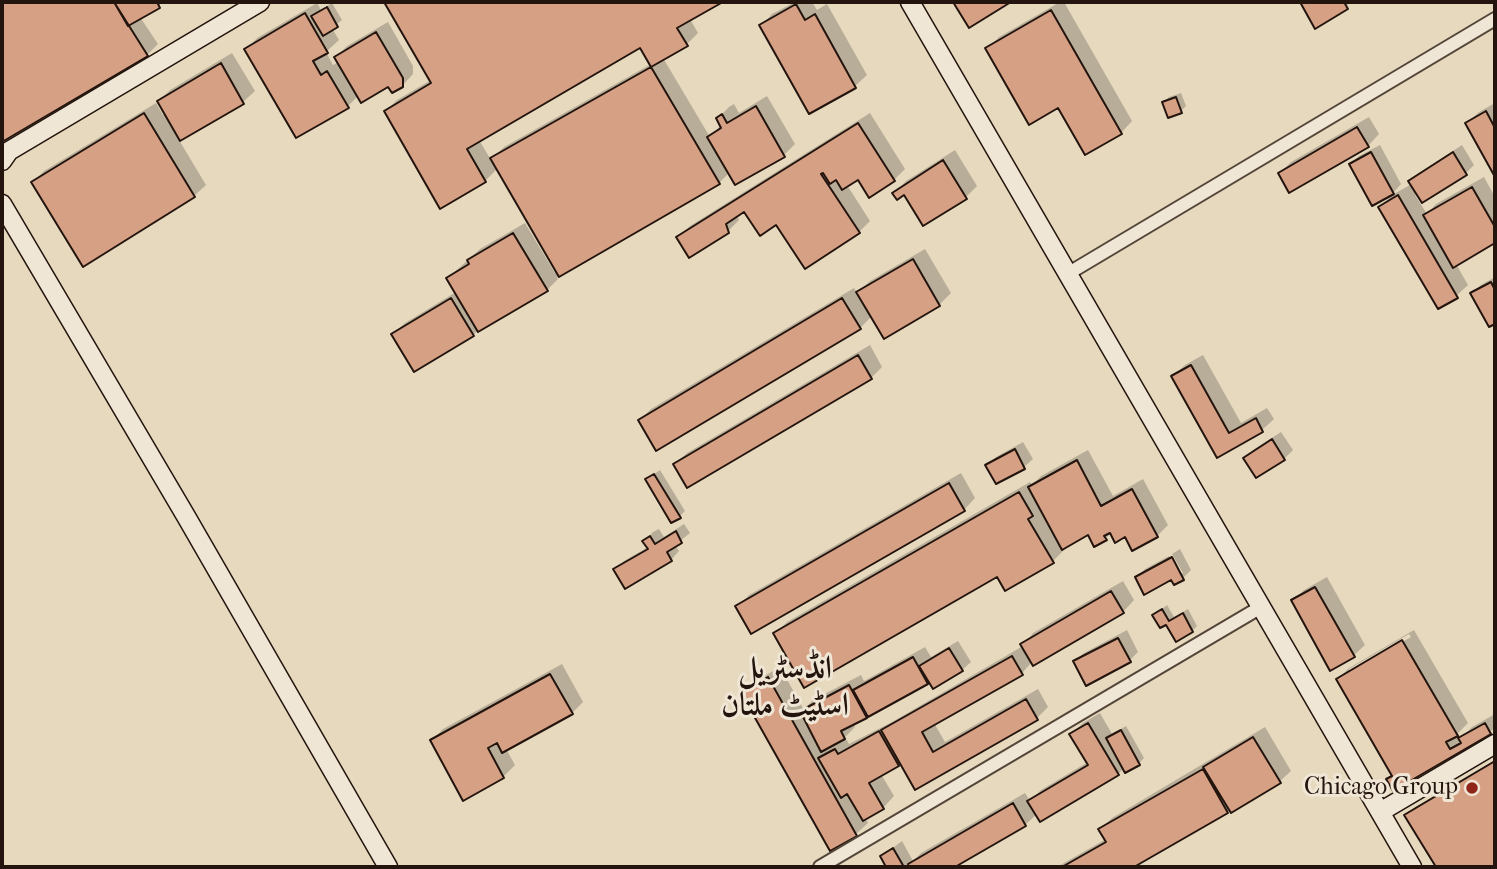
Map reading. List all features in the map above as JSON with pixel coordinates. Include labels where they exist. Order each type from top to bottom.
[{"type":"street","points":[[2,161],[9,150],[260,2]]},
{"type":"street","points":[[910,2],[1412,867]]},
{"type":"street","points":[[1069,273],[1495,19]]},
{"type":"street","points":[[2,204],[181,506],[388,867]]},
{"type":"street","points":[[820,867],[1261,607]]},
{"type":"street","points":[[1380,812],[1495,744]]},
{"type":"building","points":[[2,2],[114,2],[148,56],[2,142]]},
{"type":"building","points":[[114,2],[157,2],[160,8],[128,26]]},
{"type":"building","points":[[384,2],[723,2],[677,28],[688,46],[651,67],[640,48],[467,149],[486,182],[440,209],[384,111],[431,83]]},
{"type":"building","points":[[953,2],[1011,2],[969,28]]},
{"type":"building","points":[[1300,2],[1344,2],[1348,9],[1315,29]]},
{"type":"building","points":[[796,4],[805,20],[815,14],[856,88],[809,114],[759,25]]},
{"type":"building","points":[[327,7],[338,27],[323,36],[311,16]]},
{"type":"building","points":[[1051,10],[1122,134],[1085,155],[1058,108],[1029,125],[985,48]]},
{"type":"building","points":[[305,13],[328,53],[313,61],[321,75],[327,71],[349,108],[296,138],[244,49]]},
{"type":"building","points":[[376,32],[403,78],[403,87],[392,93],[388,87],[361,103],[334,57]]},
{"type":"building","points":[[221,63],[244,104],[180,141],[157,101]]},
{"type":"building","points":[[651,67],[720,184],[559,277],[490,158]]},
{"type":"building","points":[[1176,97],[1182,113],[1168,118],[1162,102]]},
{"type":"building","points":[[756,106],[785,157],[735,185],[707,137],[721,128],[716,118],[722,114],[727,123]]},
{"type":"building","points":[[1486,111],[1495,128],[1495,177],[1465,123]]},
{"type":"building","points":[[144,113],[195,197],[83,267],[31,182]]},
{"type":"building","points":[[858,123],[895,181],[869,198],[858,180],[842,190],[836,180],[830,184],[823,173],[821,174],[860,233],[805,269],[776,225],[760,236],[744,212],[726,224],[729,233],[689,258],[676,237]]},
{"type":"building","points":[[1357,127],[1369,147],[1289,193],[1278,173]]},
{"type":"building","points":[[1371,152],[1394,194],[1372,206],[1349,164]]},
{"type":"building","points":[[1453,152],[1467,175],[1422,203],[1408,181]]},
{"type":"building","points":[[943,160],[967,199],[923,226],[904,195],[897,200],[892,193]]},
{"type":"building","points":[[1472,187],[1495,227],[1495,243],[1453,268],[1423,215]]},
{"type":"building","points":[[1398,195],[1458,298],[1438,309],[1378,207]]},
{"type":"building","points":[[513,233],[548,291],[478,332],[446,278],[469,264],[467,260]]},
{"type":"building","points":[[913,259],[940,306],[884,339],[856,292]]},
{"type":"building","points":[[1491,282],[1495,290],[1495,324],[1489,327],[1470,293]]},
{"type":"building","points":[[451,298],[474,336],[414,372],[391,334]]},
{"type":"building","points":[[842,298],[861,329],[656,451],[638,420]]},
{"type":"building","points":[[858,355],[872,379],[687,488],[673,464]]},
{"type":"building","points":[[1191,365],[1229,433],[1256,418],[1263,432],[1217,458],[1171,376]]},
{"type":"building","points":[[1272,439],[1285,460],[1256,478],[1243,458]]},
{"type":"building","points":[[1015,449],[1025,469],[996,484],[985,465]]},
{"type":"building","points":[[1077,460],[1101,506],[1132,489],[1158,537],[1132,551],[1125,537],[1115,543],[1110,533],[1104,536],[1107,540],[1094,547],[1088,535],[1062,550],[1028,487]]},
{"type":"building","points":[[654,474],[681,518],[671,523],[645,479]]},
{"type":"building","points":[[949,483],[965,511],[751,634],[735,606]]},
{"type":"building","points":[[1019,492],[1033,516],[1028,519],[1054,563],[1005,591],[997,577],[804,688],[773,633]]},
{"type":"building","points":[[676,531],[682,543],[667,552],[672,561],[625,589],[613,569],[648,549],[642,541],[650,536],[655,544]]},
{"type":"building","points":[[1172,557],[1184,580],[1174,585],[1171,580],[1144,595],[1135,577]]},
{"type":"building","points":[[1315,587],[1355,657],[1330,671],[1291,600]]},
{"type":"building","points":[[1111,591],[1124,613],[1033,666],[1020,644]]},
{"type":"building","points":[[1162,609],[1169,621],[1183,613],[1193,632],[1176,642],[1166,625],[1160,628],[1152,615]]},
{"type":"building","points":[[1118,638],[1131,662],[1086,686],[1073,661]]},
{"type":"building","points":[[1402,640],[1458,736],[1446,742],[1450,749],[1461,743],[1458,738],[1485,723],[1491,734],[1393,791],[1386,779],[1392,776],[1336,679]]},
{"type":"building","points":[[949,648],[963,671],[933,689],[919,666]]},
{"type":"building","points":[[1012,656],[1023,675],[922,732],[933,752],[1026,699],[1038,720],[915,790],[881,730]]},
{"type":"building","points":[[913,657],[928,684],[868,717],[853,690]]},
{"type":"building","points":[[550,674],[573,714],[502,753],[497,743],[488,748],[504,778],[463,801],[430,740]]},
{"type":"building","points":[[768,677],[857,836],[830,851],[741,693]]},
{"type":"building","points":[[849,685],[867,718],[841,731],[845,739],[821,752],[800,711]]},
{"type":"building","points":[[1088,723],[1119,775],[1040,822],[1027,801],[1088,765],[1069,734]]},
{"type":"building","points":[[1121,730],[1140,765],[1125,773],[1106,738]]},
{"type":"building","points":[[879,731],[899,766],[869,783],[884,809],[863,821],[847,794],[841,798],[818,758],[835,749],[838,754]]},
{"type":"building","points":[[1253,737],[1281,783],[1231,813],[1203,767]]},
{"type":"building","name":"Chicago Group","points":[[1495,761],[1495,867],[1436,867],[1404,815]]},
{"type":"building","points":[[1203,769],[1228,813],[1134,867],[1062,867],[1106,842],[1098,829]]},
{"type":"building","points":[[1013,803],[1026,826],[955,867],[909,867],[908,864]]},
{"type":"building","points":[[893,848],[904,867],[886,867],[880,856]]},
{"type":"place","name":"Chicago Group","points":[[1472,788]]},
{"type":"district","name":"انڈسٹریل اسٹیٹ ملتان","points":[[785,688]]}]
